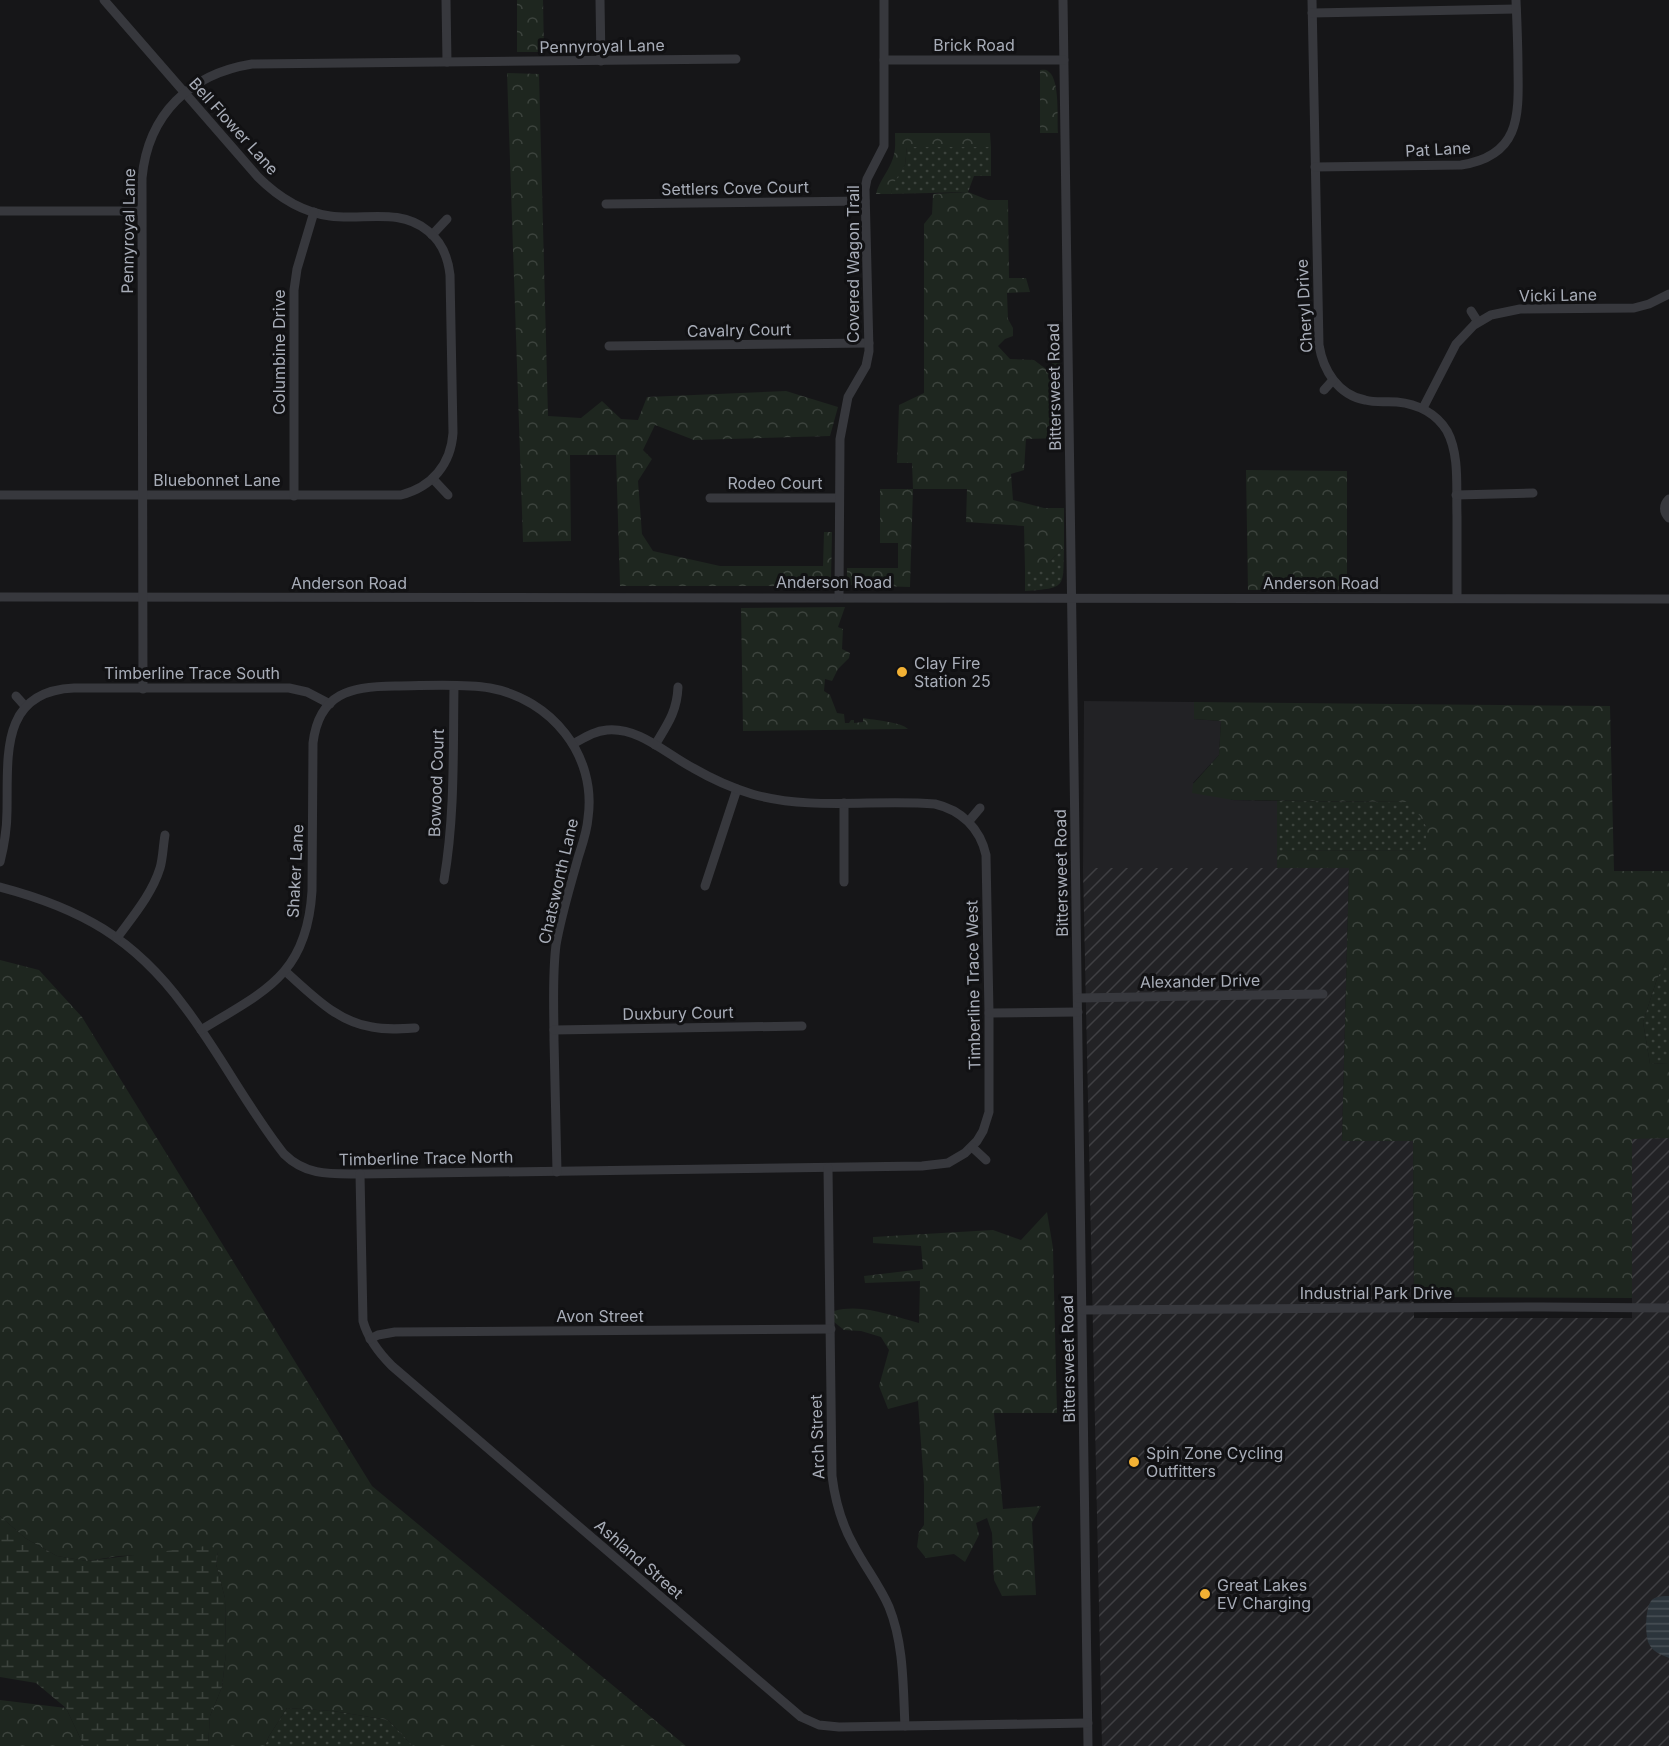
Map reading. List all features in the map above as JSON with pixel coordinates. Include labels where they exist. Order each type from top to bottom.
[{"type":"street","name":"Bell Flower Lane","points":[[104,0],[270,189],[291,204],[329,216],[402,218],[416,222],[432,234],[442,247],[450,275],[453,433],[449,454],[439,472],[431,480]]},
{"type":"street","points":[[446,0],[447,62]]},
{"type":"street","points":[[600,0],[601,60]]},
{"type":"street","name":"Covered Wagon Trail","points":[[839,597],[839,450],[846,405],[853,387],[866,366],[869,351],[865,189],[867,179],[884,146],[884,0]]},
{"type":"street","name":"Bittersweet Road","points":[[1063,0],[1088,1746]]},
{"type":"street","name":"Cheryl Drive","points":[[1312,0],[1319,345],[1324,366],[1347,393],[1365,400],[1398,402],[1423,408]]},
{"type":"street","points":[[1312,13],[1516,5]]},
{"type":"street","name":"Pat Lane","points":[[1315,167],[1461,165],[1473,164],[1491,156],[1503,146],[1517,120],[1519,100],[1516,5]]},
{"type":"street","name":"Pennyroyal Lane","points":[[143,688],[141,211],[143,167],[148,145],[168,108],[184,92],[213,74],[236,66],[252,64],[736,59]]},
{"type":"street","name":"Brick Road","points":[[884,60],[1064,60]]},
{"type":"street","name":"Settlers Cove Court","points":[[606,204],[865,201]]},
{"type":"street","points":[[0,211],[141,211]]},
{"type":"street","name":"Columbine Drive","points":[[294,496],[294,290],[297,269],[314,212]]},
{"type":"street","points":[[432,234],[447,219]]},
{"type":"street","name":"Vicki Lane","points":[[1423,408],[1456,344],[1467,330],[1478,322],[1500,312],[1521,309],[1634,308],[1649,304],[1669,294]]},
{"type":"street","points":[[1471,310],[1478,322]]},
{"type":"street","name":"Cavalry Court","points":[[609,346],[869,342]]},
{"type":"street","points":[[1324,390],[1334,380]]},
{"type":"street","points":[[1423,408],[1436,417],[1446,430],[1455,457],[1457,598]]},
{"type":"street","points":[[431,480],[448,495]]},
{"type":"street","name":"Bluebonnet Lane","points":[[0,495],[401,495],[431,480]]},
{"type":"street","points":[[1456,495],[1533,493]]},
{"type":"street","name":"Rodeo Court","points":[[710,498],[839,498]]},
{"type":"street","points":[[1669,499],[1664,510],[1669,518]]},
{"type":"street","name":"Anderson Road","points":[[0,597],[1669,598]]},
{"type":"street","name":"Bowood Court","points":[[444,880],[453,805],[454,686]]},
{"type":"street","points":[[330,704],[341,695],[359,688],[476,686],[497,689],[528,701],[549,715],[573,744],[595,733],[615,730],[635,734],[692,768],[737,789],[779,800],[818,803],[935,804],[953,810],[969,821],[980,808]]},
{"type":"street","points":[[655,745],[675,710],[678,687]]},
{"type":"street","name":"Timberline Trace South","points":[[22,710],[39,696],[63,688],[289,688],[307,692],[330,704]]},
{"type":"street","points":[[0,862],[7,814],[8,744],[14,722],[22,710],[16,696]]},
{"type":"street","name":"Shaker Lane","points":[[201,1030],[256,996],[285,971],[306,932],[311,910],[313,743],[317,725],[330,704]]},
{"type":"street","name":"Chatsworth Lane","points":[[557,1172],[554,1030],[556,947],[589,809],[583,766],[573,744]]},
{"type":"street","points":[[705,886],[737,789]]},
{"type":"street","points":[[844,803],[844,882]]},
{"type":"street","name":"Timberline Trace West","points":[[969,821],[977,832],[986,855],[989,1013],[989,1112],[983,1131],[972,1147]]},
{"type":"street","points":[[117,938],[154,883],[160,868],[165,835]]},
{"type":"street","name":"Timberline Trace North","points":[[0,887],[28,894],[85,918],[117,938],[139,956],[186,1007],[279,1148],[288,1158],[313,1172],[328,1174],[557,1172],[938,1165],[956,1159],[972,1147]]},
{"type":"street","points":[[285,971],[328,1008],[349,1020],[370,1027],[386,1029],[415,1028]]},
{"type":"street","name":"Alexander Drive","points":[[1078,998],[1323,994]]},
{"type":"street","points":[[989,1013],[1078,1012]]},
{"type":"street","name":"Duxbury Court","points":[[554,1030],[802,1026]]},
{"type":"street","points":[[972,1147],[986,1160]]},
{"type":"street","name":"Arch Street","points":[[828,1168],[832,1476],[845,1528],[884,1597],[895,1623],[900,1649],[905,1726]]},
{"type":"street","name":"Ashland Street","points":[[360,1174],[362,1312],[366,1330],[380,1354],[801,1717],[809,1722],[828,1726],[1088,1723]]},
{"type":"street","name":"Industrial Park Drive","points":[[1083,1310],[1669,1308]]},
{"type":"street","name":"Avon Street","points":[[370,1339],[395,1332],[831,1329]]},
{"type":"shaded area","points":[[1084,701],[1194,702],[1194,719],[1221,721],[1219,755],[1193,783],[1233,800],[1277,801],[1277,868],[1083,868]]},
{"type":"shaded area","points":[[1083,868],[1349,868],[1342,1140],[1413,1140],[1414,1318],[1632,1318],[1632,1138],[1669,1138],[1669,1746],[1102,1746]]},
{"type":"shaded area","points":[[1669,1596],[1669,1658],[1651,1647],[1646,1622],[1651,1601],[1657,1597]]},
{"type":"green space","points":[[517,0],[543,0],[544,52],[517,52]]},
{"type":"green space","points":[[1040,70],[1048,71],[1055,83],[1058,133],[1040,133]]},
{"type":"green space","points":[[507,73],[539,74],[548,416],[581,418],[602,401],[621,419],[638,420],[647,397],[786,391],[838,407],[830,436],[694,440],[655,425],[643,450],[652,459],[638,481],[642,534],[653,551],[720,566],[823,566],[824,532],[832,532],[831,581],[824,586],[620,586],[616,455],[570,455],[571,541],[523,542]]},
{"type":"green space","points":[[895,133],[990,133],[991,147],[907,147],[905,165],[893,184],[891,194],[876,194],[894,155]]},
{"type":"green space","points":[[907,147],[991,147],[991,176],[974,176],[968,192],[891,194],[892,184],[905,165]]},
{"type":"green space","points":[[968,192],[988,200],[1008,200],[1009,278],[1026,278],[1030,292],[1007,293],[1008,319],[1013,328],[1013,336],[1005,339],[998,346],[1010,359],[1034,360],[1046,369],[1052,364],[1052,357],[1060,357],[1063,438],[1026,439],[1024,470],[1011,474],[1013,500],[1044,508],[1064,508],[1064,548],[1050,561],[1050,569],[1025,569],[1024,526],[966,522],[967,489],[913,489],[912,463],[897,463],[899,405],[924,393],[924,224],[932,214],[933,194]]},
{"type":"green space","points":[[1246,470],[1347,471],[1347,590],[1248,590]]},
{"type":"green space","points":[[880,489],[913,489],[910,587],[847,585],[847,568],[898,568],[898,543],[880,543]]},
{"type":"green space","points":[[1064,548],[1060,583],[1049,589],[1025,591],[1025,569],[1050,569],[1050,561]]},
{"type":"green space","points":[[845,607],[838,627],[843,629],[842,649],[850,653],[849,658],[838,669],[832,681],[825,679],[824,691],[830,695],[837,713],[844,714],[845,723],[851,720],[854,720],[854,723],[863,722],[863,718],[894,723],[908,729],[743,731],[741,608]]},
{"type":"green space","points":[[1194,702],[1610,706],[1614,871],[1669,871],[1669,955],[1657,979],[1643,1022],[1650,1064],[1669,1063],[1669,1138],[1632,1139],[1632,1298],[1414,1297],[1413,1141],[1342,1141],[1349,868],[1277,868],[1277,851],[1426,850],[1426,826],[1411,802],[1233,800],[1192,793],[1193,784],[1219,755],[1221,721],[1194,719]]},
{"type":"green space","points":[[1277,801],[1412,802],[1426,826],[1426,850],[1277,851]]},
{"type":"green space","points":[[1669,955],[1669,1063],[1650,1064],[1643,1022],[1657,979]]},
{"type":"green space","points":[[0,960],[39,970],[82,1017],[372,1486],[686,1746],[413,1746],[388,1720],[333,1711],[287,1708],[265,1746],[208,1746],[210,1716],[222,1687],[226,1653],[225,1598],[216,1564],[218,1552],[119,1556],[87,1561],[57,1556],[25,1538],[0,1516]]},
{"type":"green space","points":[[1047,1212],[1053,1248],[1057,1413],[994,1413],[1003,1509],[1041,1506],[1032,1523],[1036,1595],[1002,1596],[994,1580],[992,1533],[987,1518],[976,1523],[979,1535],[965,1562],[954,1554],[926,1558],[917,1547],[919,1532],[924,1525],[924,1485],[918,1401],[888,1409],[879,1386],[889,1350],[881,1337],[861,1331],[844,1330],[834,1322],[834,1311],[866,1309],[919,1323],[920,1281],[865,1283],[864,1276],[923,1269],[921,1246],[873,1243],[873,1237],[993,1230],[1021,1240]]},
{"type":"green space","points":[[0,1516],[25,1538],[57,1556],[87,1561],[206,1546],[216,1548],[218,1552],[216,1564],[225,1598],[226,1653],[222,1687],[210,1716],[208,1746],[84,1746],[66,1708],[36,1683],[0,1677]]},
{"type":"green space","points":[[0,1700],[66,1708],[84,1746],[0,1746]]},
{"type":"green space","points":[[287,1708],[333,1711],[388,1720],[413,1746],[265,1746]]},
{"type":"place","name":"Clay Fire Station 25","points":[[902,672]]},
{"type":"place","name":"Spin Zone Cycling Outfitters","points":[[1134,1462]]},
{"type":"place","name":"Great Lakes EV Charging","points":[[1205,1594]]}]
